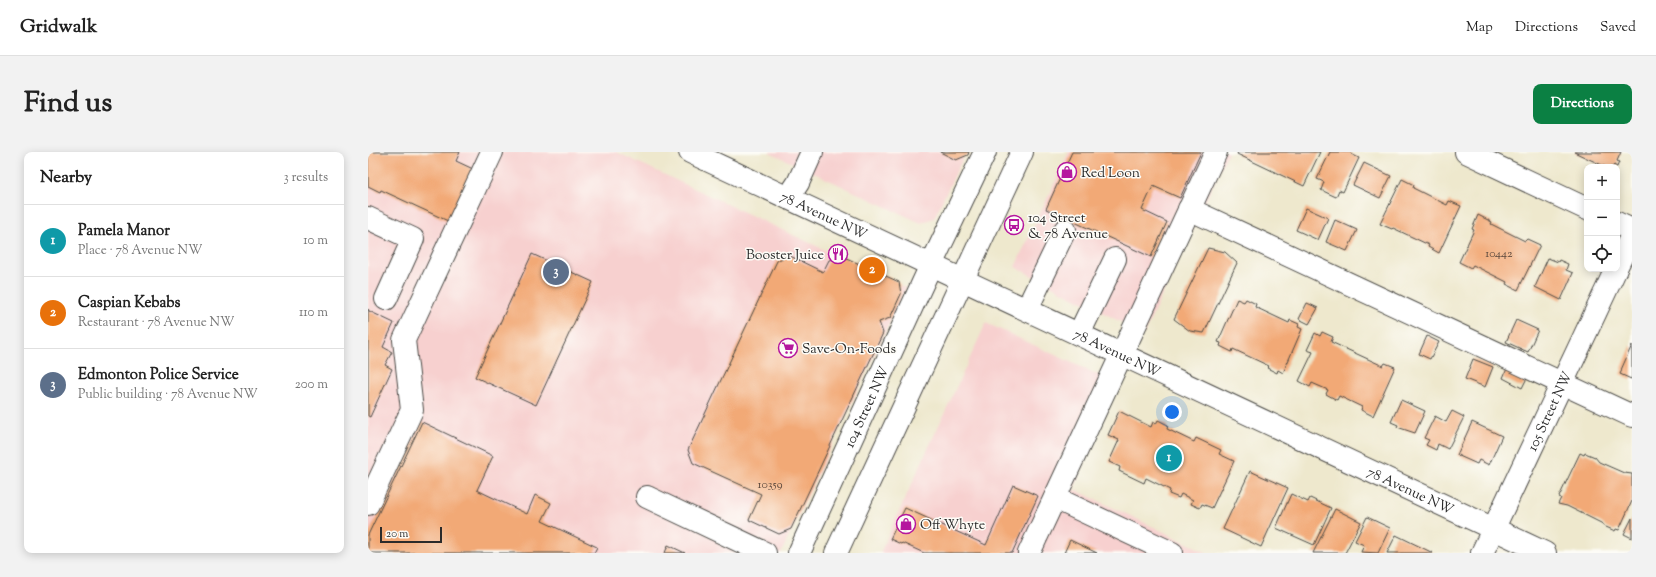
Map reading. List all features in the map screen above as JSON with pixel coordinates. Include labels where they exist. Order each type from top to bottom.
[{"type":"street","points":[[368,504],[412,410],[404,340],[492,152]]},
{"type":"street","name":"78 Avenue NW","points":[[690,152],[1545,553]]},
{"type":"street","points":[[788,198],[798,183],[812,152]]},
{"type":"street","name":"104 Street NW","points":[[799,553],[931,265],[985,152]]},
{"type":"street","points":[[836,553],[1022,152]]},
{"type":"street","points":[[1029,553],[1216,152]]},
{"type":"street","points":[[1466,152],[1584,208]]},
{"type":"street","points":[[1189,209],[1632,416]]},
{"type":"street","points":[[368,218],[413,239],[386,299]]},
{"type":"street","points":[[1620,224],[1632,230]]},
{"type":"street","points":[[1027,310],[1065,230]]},
{"type":"street","name":"105 Street NW","points":[[1620,260],[1632,235]]},
{"type":"street","points":[[1079,334],[1115,259]]},
{"type":"street","name":"105 Street NW","points":[[1482,553],[1614,272]]},
{"type":"street","points":[[647,497],[765,553]]},
{"type":"street","points":[[1055,498],[1172,553]]},
{"type":"shaded area","points":[[368,152],[616,152],[906,288],[781,553],[368,553]]},
{"type":"shaded area","points":[[769,152],[966,152],[934,218],[921,223]]},
{"type":"shaded area","points":[[1069,152],[1228,152],[1144,334],[1015,267]]},
{"type":"shaded area","points":[[986,323],[1116,383],[1074,489],[1208,553],[880,553]]},
{"type":"building","points":[[368,152],[460,152],[456,161],[473,169],[448,221],[381,190],[380,192],[368,186]]},
{"type":"building","points":[[940,152],[969,152],[968,155],[956,160]]},
{"type":"building","points":[[1072,152],[1201,152],[1180,198],[1153,186],[1142,210],[1167,222],[1151,257],[1046,209]]},
{"type":"building","points":[[1238,152],[1320,152],[1304,186],[1237,154]]},
{"type":"building","points":[[1330,152],[1352,152],[1351,154],[1359,158],[1343,192],[1339,190],[1336,197],[1321,190],[1324,182],[1317,179]]},
{"type":"building","points":[[1574,152],[1621,152],[1617,161],[1619,162],[1618,164],[1600,164]]},
{"type":"building","points":[[1364,163],[1391,176],[1380,198],[1353,185]]},
{"type":"building","points":[[1402,179],[1414,185],[1413,188],[1447,205],[1449,201],[1461,206],[1439,253],[1428,247],[1429,245],[1393,228],[1392,229],[1380,224]]},
{"type":"building","points":[[1306,208],[1328,218],[1318,240],[1296,230]]},
{"type":"building","points":[[1478,215],[1492,222],[1491,224],[1525,241],[1527,239],[1540,245],[1518,290],[1506,284],[1507,282],[1473,265],[1471,268],[1459,262],[1474,230],[1472,229]]},
{"type":"building","points":[[1335,220],[1357,230],[1347,251],[1326,242]]},
{"type":"building","points":[[1208,248],[1225,252],[1237,263],[1204,333],[1190,331],[1174,319]]},
{"type":"building","points":[[532,254],[593,282],[536,405],[475,377]]},
{"type":"building","points":[[788,255],[823,272],[829,260],[842,256],[899,282],[901,294],[890,318],[879,322],[883,333],[791,529],[779,534],[749,520],[761,494],[693,463],[688,450],[777,261]]},
{"type":"building","points":[[1548,258],[1558,262],[1559,260],[1568,264],[1566,270],[1573,273],[1561,300],[1535,287]]},
{"type":"building","points":[[1237,299],[1244,302],[1246,299],[1256,304],[1255,307],[1289,323],[1290,320],[1299,324],[1298,327],[1302,329],[1283,373],[1278,370],[1277,373],[1267,368],[1269,366],[1233,349],[1232,352],[1220,346],[1221,343],[1218,342]]},
{"type":"building","points":[[1307,303],[1318,308],[1309,324],[1299,319]]},
{"type":"building","points":[[368,309],[369,311],[394,323],[383,347],[392,352],[385,365],[392,369],[370,417],[368,416]]},
{"type":"building","points":[[1516,320],[1538,330],[1528,352],[1506,342]]},
{"type":"building","points":[[1322,332],[1333,337],[1331,342],[1383,366],[1385,363],[1395,367],[1373,416],[1361,410],[1362,407],[1339,396],[1337,400],[1326,394],[1328,390],[1312,383],[1310,387],[1299,381],[1313,352],[1307,350],[1315,333],[1320,336]]},
{"type":"building","points":[[1427,336],[1439,342],[1430,359],[1419,354]]},
{"type":"building","points":[[1632,345],[1632,377],[1631,379],[1620,374]]},
{"type":"building","points":[[1473,359],[1493,367],[1485,387],[1465,379]]},
{"type":"building","points":[[1508,366],[1528,376],[1522,388],[1503,378]]},
{"type":"building","points":[[1401,400],[1425,411],[1415,433],[1397,427],[1398,425],[1391,422]]},
{"type":"building","points":[[1119,411],[1151,427],[1153,422],[1156,424],[1158,420],[1168,425],[1167,429],[1194,442],[1196,438],[1221,450],[1219,454],[1234,461],[1212,508],[1202,504],[1200,508],[1191,504],[1193,500],[1181,494],[1179,498],[1169,494],[1170,490],[1146,478],[1144,483],[1119,471],[1120,467],[1109,462],[1119,440],[1108,435]]},
{"type":"building","points":[[1452,411],[1464,417],[1448,449],[1438,444],[1436,450],[1426,445],[1429,440],[1424,438],[1435,416],[1446,422]]},
{"type":"building","points":[[422,422],[493,456],[477,490],[527,514],[535,495],[551,503],[542,521],[597,547],[594,553],[368,553],[368,535]]},
{"type":"building","points":[[1472,422],[1502,436],[1489,465],[1479,460],[1477,464],[1457,455]]},
{"type":"building","points":[[1580,453],[1584,455],[1585,453],[1595,457],[1599,462],[1624,473],[1632,474],[1632,501],[1619,530],[1616,529],[1615,531],[1567,506],[1558,504],[1561,498],[1559,497]]},
{"type":"building","points":[[1250,471],[1288,488],[1261,547],[1223,529]]},
{"type":"building","points":[[1013,485],[1038,496],[1012,553],[924,553],[890,539],[905,508],[986,545]]},
{"type":"building","points":[[1291,494],[1308,502],[1310,498],[1331,508],[1314,545],[1276,528]]},
{"type":"building","points":[[1335,509],[1361,522],[1345,553],[1313,553]]},
{"type":"building","points":[[1367,517],[1390,528],[1378,553],[1361,552],[1364,545],[1355,541]]},
{"type":"building","points":[[1632,518],[1632,538],[1624,534]]},
{"type":"building","points":[[1396,535],[1433,553],[1387,553]]},
{"type":"building","points":[[1070,540],[1097,553],[1064,553]]},
{"type":"building","points":[[668,545],[685,553],[665,553]]},
{"type":"place","name":"Red Loon","points":[[1067,172]]},
{"type":"place","name":"104 Street & 78 Avenue","points":[[1014,225]]},
{"type":"place","name":"Booster Juice","points":[[838,254]]},
{"type":"place","name":"Caspian Kebabs","points":[[872,270]]},
{"type":"place","name":"Edmonton Police Service","points":[[556,272]]},
{"type":"place","name":"Save-On-Foods","points":[[788,348]]},
{"type":"place","name":"Pamela Manor","points":[[1169,458]]},
{"type":"place","name":"Off Whyte","points":[[906,524]]}]
